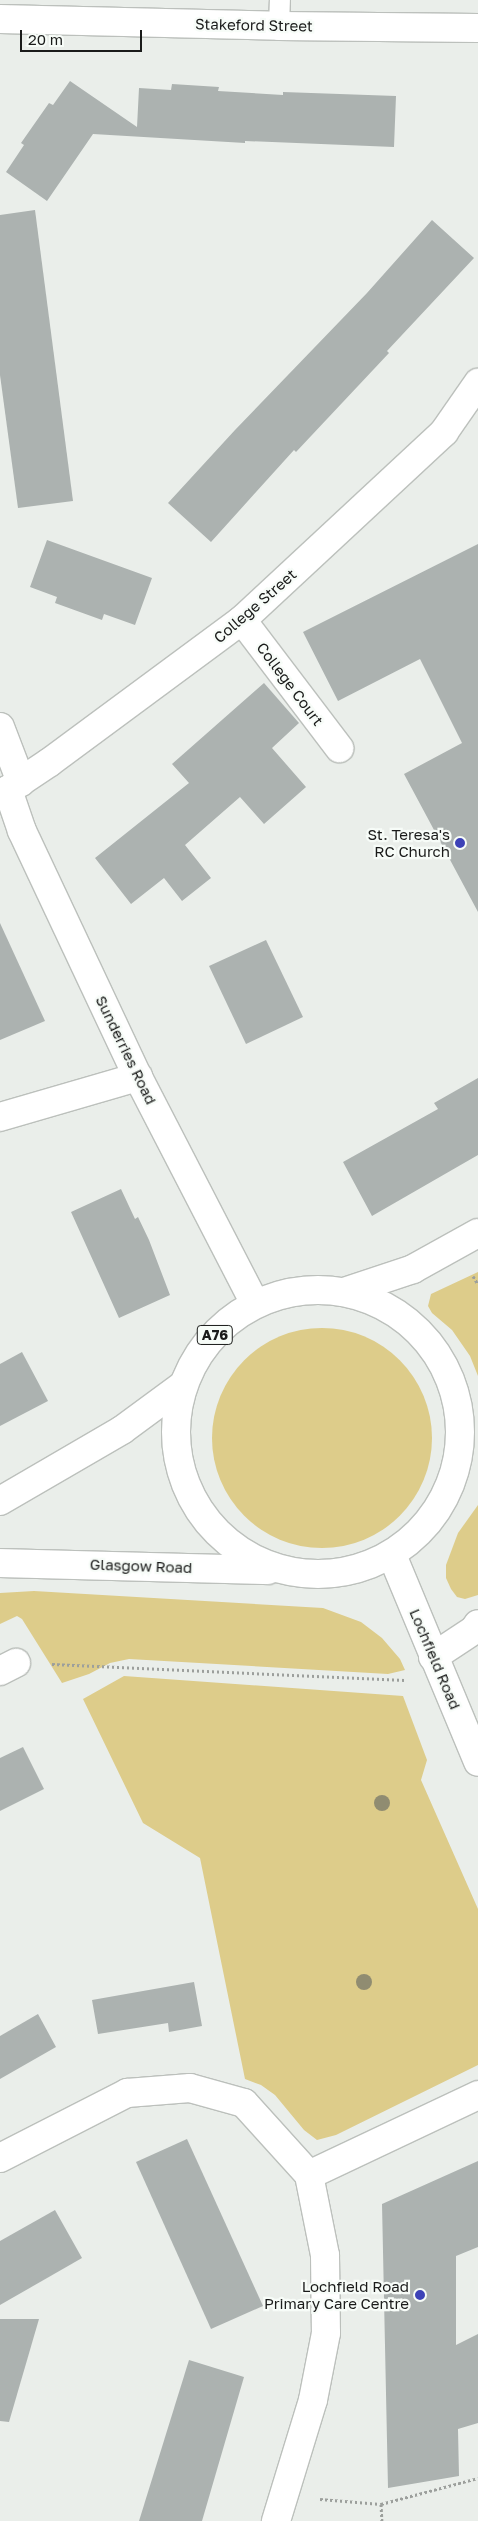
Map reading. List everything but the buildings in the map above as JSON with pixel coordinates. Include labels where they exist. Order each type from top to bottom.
[{"type":"street","name":"Stakeford Street","points":[[0,19],[280,13],[478,28]]},
{"type":"street","name":"College Street","points":[[10,788],[242,620],[444,432],[478,383]]},
{"type":"street","name":"College Court","points":[[242,620],[338,748]]},
{"type":"street","name":"Sunderries Road","points":[[0,727],[10,788],[22,831],[138,1077],[255,1304]]},
{"type":"street","points":[[0,1117],[138,1077]]},
{"type":"street","name":"A76","points":[[344,1292],[413,1269],[478,1234]]},
{"type":"street","name":"A76","points":[[445,1498],[458,1456],[459,1412],[446,1370],[420,1333],[385,1306],[344,1292],[298,1291],[255,1304],[224,1325],[200,1352],[183,1386],[175,1432],[183,1478],[205,1520],[239,1552],[282,1571],[320,1575],[357,1570],[392,1554],[422,1530],[445,1498],[478,1448]]},
{"type":"street","name":"A76","points":[[0,1501],[122,1430],[183,1386]]},
{"type":"street","name":"Lochfield Road","points":[[392,1554],[478,1762]]},
{"type":"street","name":"Glasgow Road","points":[[0,1563],[282,1571]]},
{"type":"street","points":[[433,1657],[474,1630],[478,1624]]},
{"type":"street","points":[[0,2158],[127,2093],[190,2088],[244,2103],[309,2175],[325,2255],[326,2333],[313,2400],[280,2509]]},
{"type":"street","points":[[309,2175],[478,2095]]},
{"type":"path","points":[[8,1667],[444,1682]]},
{"type":"path","points":[[280,2509],[381,2504],[478,2478]]},
{"type":"path","points":[[381,2504],[382,2521]]},
{"type":"shaded area","points":[[478,1272],[478,1376],[470,1356],[452,1330],[432,1313],[428,1306],[431,1294]]},
{"type":"shaded area","points":[[311,1328],[333,1328],[364,1336],[383,1346],[400,1360],[414,1377],[424,1396],[430,1416],[432,1438],[430,1460],[424,1480],[414,1499],[400,1516],[383,1530],[354,1544],[333,1548],[311,1548],[290,1544],[270,1535],[252,1523],[237,1508],[225,1490],[216,1470],[212,1449],[212,1427],[216,1406],[225,1386],[237,1368],[252,1353],[270,1341],[290,1332]]},
{"type":"shaded area","points":[[478,1505],[478,1595],[465,1599],[457,1597],[451,1589],[446,1578],[446,1565],[458,1533]]},
{"type":"shaded area","points":[[34,1591],[323,1608],[361,1622],[382,1638],[400,1659],[405,1670],[388,1674],[129,1659],[110,1663],[89,1674],[62,1683],[22,1619],[17,1616],[0,1624],[0,1593]]},
{"type":"shaded area","points":[[124,1676],[403,1696],[427,1760],[421,1780],[478,1909],[478,2065],[336,2135],[317,2140],[304,2130],[275,2095],[261,2085],[245,2079],[200,1858],[143,1823],[83,1699]]},
{"type":"place","name":"St. Teresa's RC Church","points":[[460,843]]},
{"type":"place","name":"Lochfield Road Primary Care Centre","points":[[420,2295]]}]
